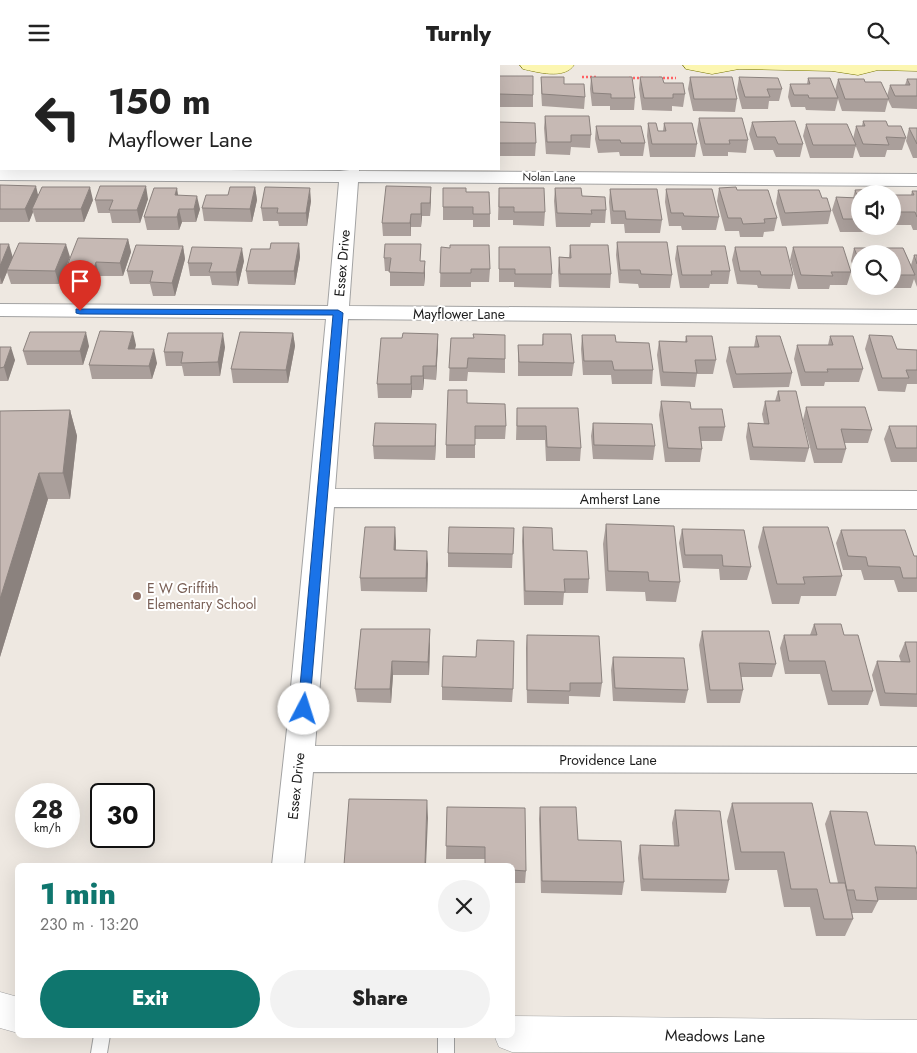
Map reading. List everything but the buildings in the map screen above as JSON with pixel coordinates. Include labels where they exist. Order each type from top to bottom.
[{"type":"main road","points":[[75,65],[91,65]]},
{"type":"main road","points":[[529,65],[553,69],[565,65]]},
{"type":"main road","points":[[692,65],[713,69],[733,65]]},
{"type":"main road","points":[[744,65],[834,65],[849,70],[864,70],[873,65],[917,66]]},
{"type":"street","name":"Nolan Lane","points":[[0,174],[350,172],[917,180]]},
{"type":"street","name":"Essex Drive","points":[[288,863],[350,172]]},
{"type":"street","name":"Mayflower Lane","points":[[0,310],[917,317]]},
{"type":"street","name":"Amherst Lane","points":[[322,498],[917,500]]},
{"type":"street","name":"Providence Lane","points":[[299,759],[917,760]]},
{"type":"street","points":[[0,1010],[15,1014]]},
{"type":"street","points":[[0,1029],[15,1029]]},
{"type":"street","name":"Meadows Lane","points":[[515,1034],[810,1045],[917,1038]]},
{"type":"lane","points":[[98,1053],[101,1038]]},
{"type":"lane","points":[[446,1038],[446,1053]]},
{"type":"place","name":"E W Griffith Elementary School","points":[[137,596]]},
{"type":"route","points":[[80,311],[338,313],[304,709]]}]
